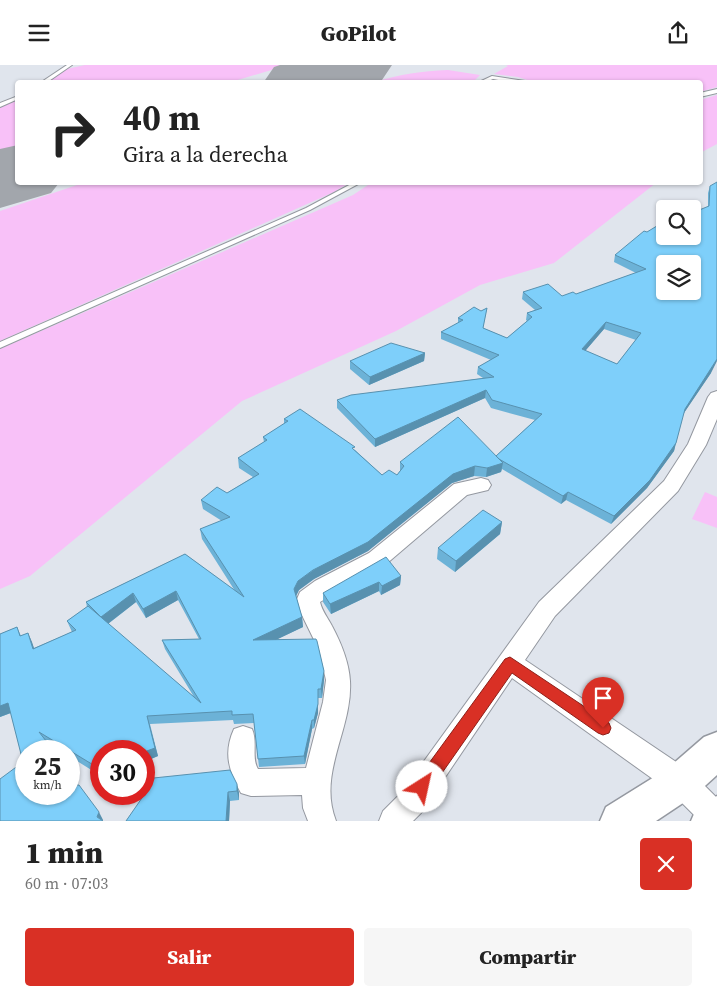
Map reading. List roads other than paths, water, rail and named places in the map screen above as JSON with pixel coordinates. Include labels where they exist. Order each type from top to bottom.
[{"type":"street","points":[[393,821],[411,803],[547,609],[671,486],[697,445],[717,397]]},
{"type":"street","points":[[322,821],[316,813],[317,781],[338,689],[338,675],[323,632],[308,608],[308,599],[315,592],[365,568],[460,489],[481,485]]},
{"type":"street","points":[[510,663],[681,782],[715,818]]},
{"type":"street","points":[[243,739],[242,768],[251,783],[317,781]]},
{"type":"street","points":[[620,821],[681,782],[717,751]]},
{"type":"lane","points":[[47,80],[70,65]]},
{"type":"lane","points":[[486,80],[492,77],[508,80]]},
{"type":"lane","points":[[703,94],[717,91]]},
{"type":"lane","points":[[0,105],[15,98]]},
{"type":"lane","points":[[0,345],[308,209],[353,185]]}]
